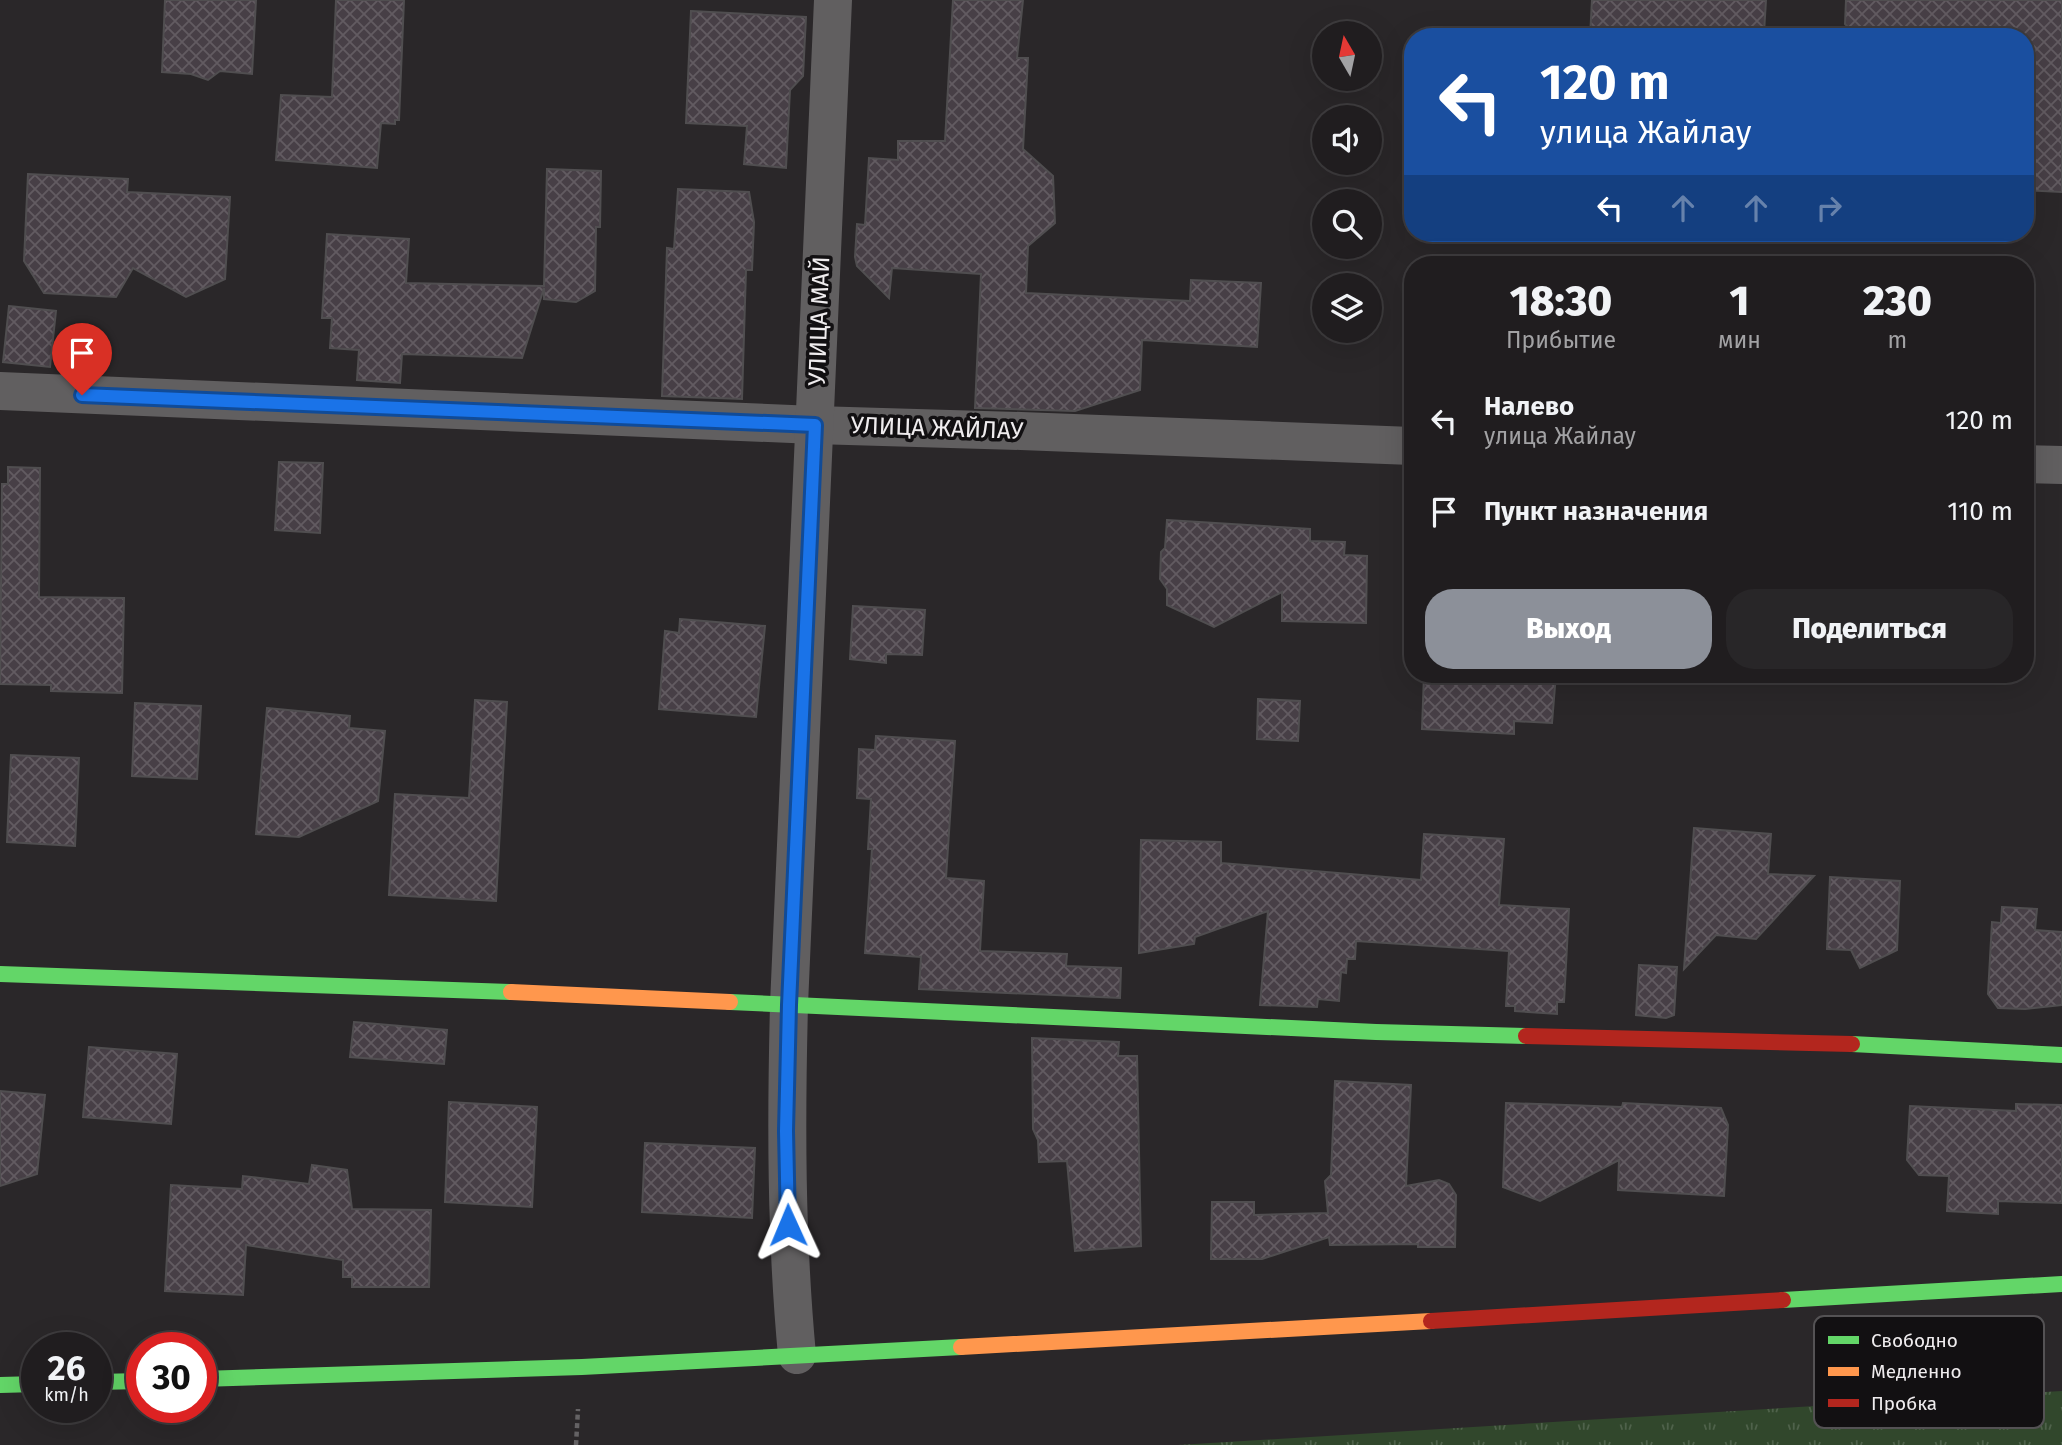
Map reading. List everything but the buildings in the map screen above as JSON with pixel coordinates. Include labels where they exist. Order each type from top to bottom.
[{"type":"street","name":"УЛИЦА МАЙ","points":[[797,1355],[789,1259],[786,1131],[789,1005],[833,0]]},
{"type":"street","name":"УЛИЦА ЖАЙЛАУ","points":[[0,391],[815,425],[1021,430],[1404,446]]},
{"type":"street","points":[[2034,464],[2062,465]]},
{"type":"street","points":[[0,974],[236,981],[1376,1032],[1849,1044],[2062,1055]]},
{"type":"street","points":[[217,1378],[582,1367],[2062,1284]]},
{"type":"street","points":[[0,1385],[21,1384]]},
{"type":"green space","points":[[2062,1391],[2062,1445],[1178,1445],[1814,1406],[1814,1428],[2044,1428],[2044,1392]]},
{"type":"traffic: fast","points":[[0,974],[511,992]]},
{"type":"traffic: fast","points":[[730,1002],[1376,1032],[1526,1036]]},
{"type":"traffic: fast","points":[[1852,1044],[2062,1055]]},
{"type":"traffic: fast","points":[[1783,1300],[2062,1284]]},
{"type":"traffic: fast","points":[[217,1378],[582,1367],[961,1347]]},
{"type":"traffic: fast","points":[[112,1382],[126,1381]]},
{"type":"traffic: fast","points":[[0,1385],[21,1384]]},
{"type":"traffic: slow","points":[[511,992],[730,1002]]},
{"type":"traffic: slow","points":[[961,1347],[1431,1321]]},
{"type":"traffic: jam","points":[[1526,1036],[1852,1044]]},
{"type":"traffic: jam","points":[[1431,1321],[1783,1300]]},
{"type":"route","points":[[82,395],[815,425],[789,1005],[786,1131],[788,1225]]}]
